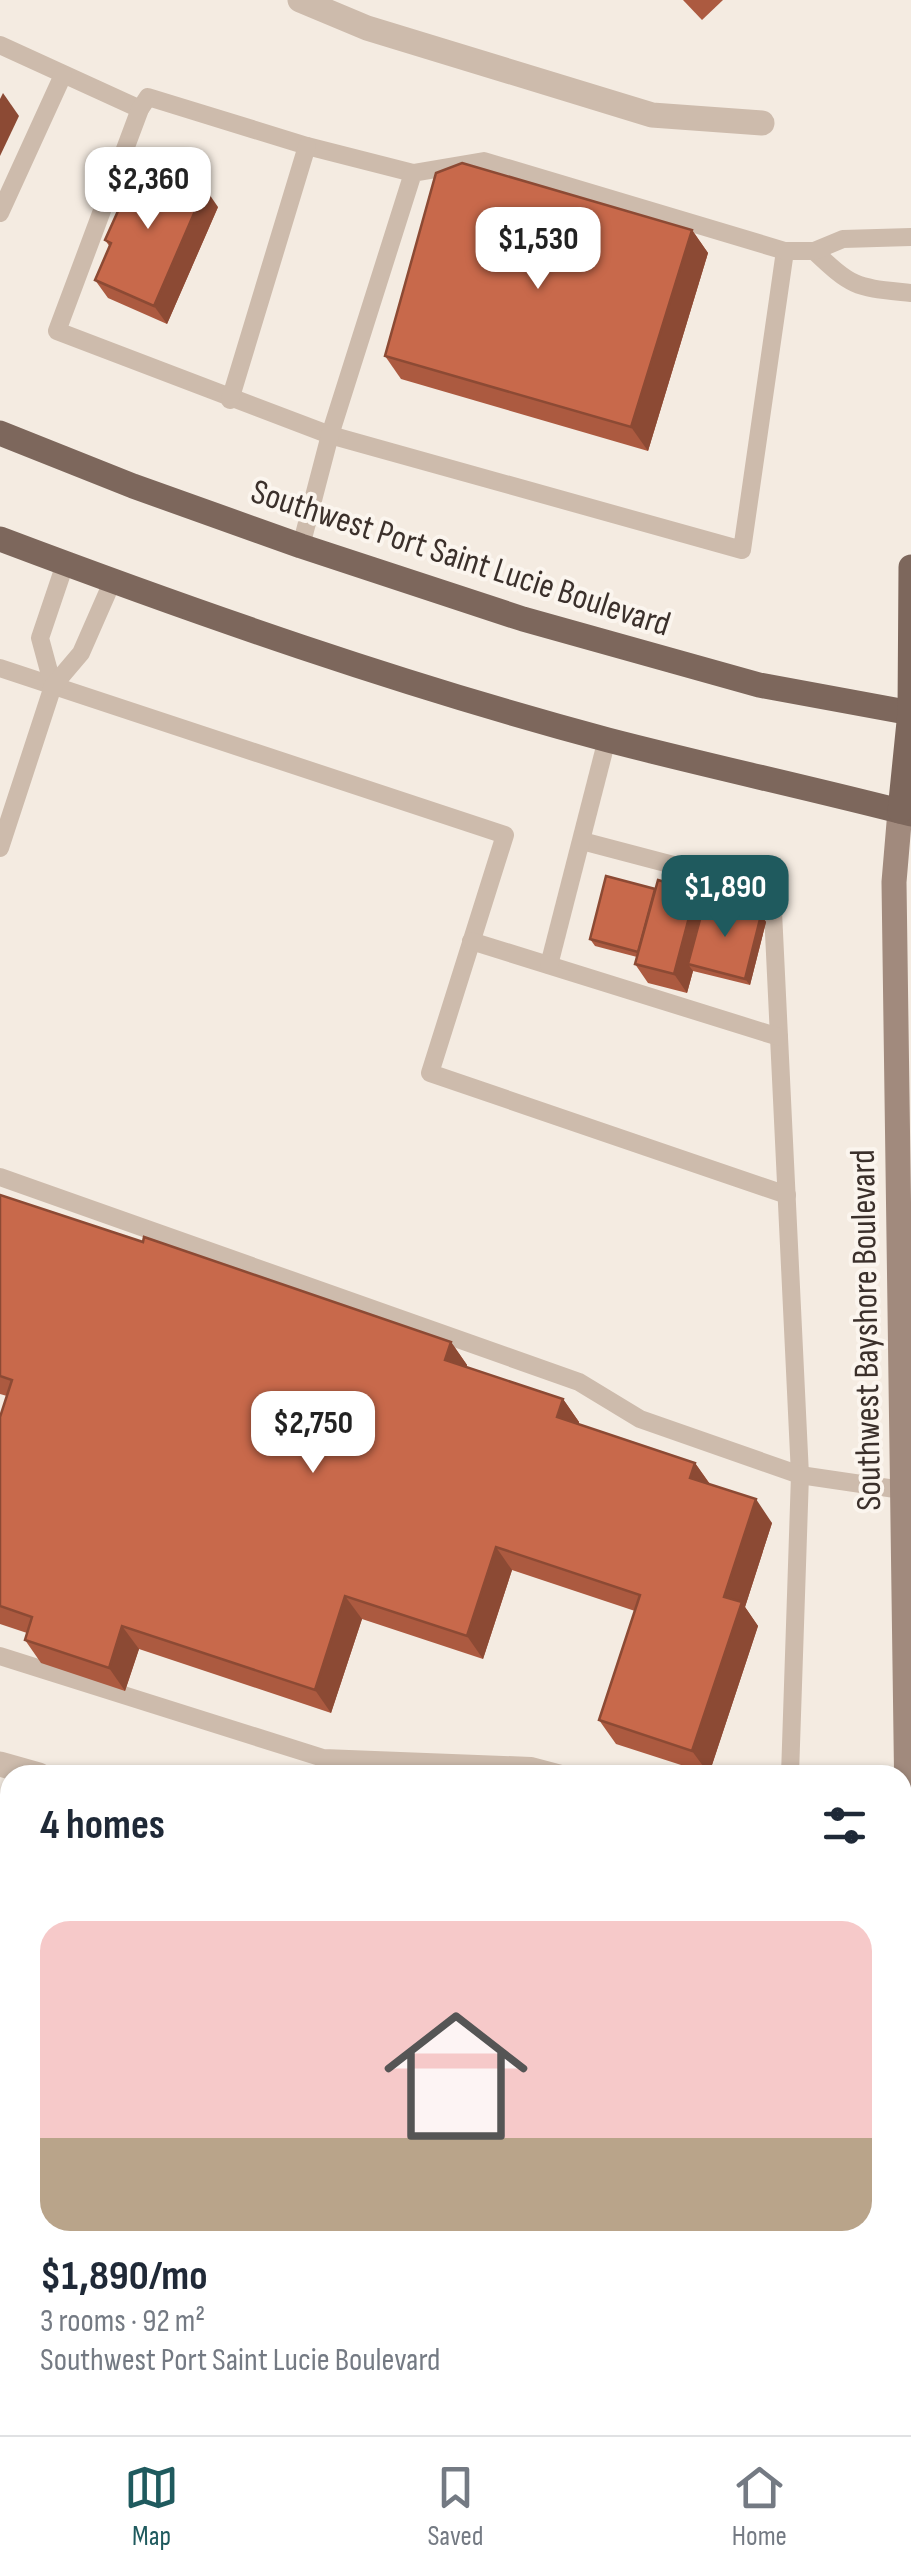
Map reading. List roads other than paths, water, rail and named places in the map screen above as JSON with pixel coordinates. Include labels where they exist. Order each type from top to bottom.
[{"type":"main road","name":"Southwest Port Saint Lucie Boulevard","points":[[0,433],[301,546],[523,618],[759,684],[910,713]]},
{"type":"main road","points":[[0,539],[286,641],[607,740],[906,812]]},
{"type":"main road","name":"Southwest Bayshore Boulevard","points":[[905,1765],[894,882],[906,812],[911,567]]},
{"type":"street","points":[[300,0],[367,28],[652,115],[762,123]]},
{"type":"lane","points":[[0,45],[140,109]]},
{"type":"lane","points":[[0,213],[63,75]]},
{"type":"lane","points":[[786,251],[742,550],[330,435],[57,332],[140,109],[148,97],[413,173],[484,161],[786,251],[814,251],[843,239],[911,237]]},
{"type":"lane","points":[[230,400],[308,146]]},
{"type":"lane","points":[[301,546],[330,435],[413,173]]},
{"type":"lane","points":[[814,251],[842,278],[860,288],[911,292]]},
{"type":"lane","points":[[53,686],[40,638],[65,564]]},
{"type":"lane","points":[[0,848],[53,686],[81,653],[113,580]]},
{"type":"lane","points":[[0,668],[504,835],[430,1073],[787,1195]]},
{"type":"lane","points":[[549,964],[607,740]]},
{"type":"lane","points":[[582,841],[772,892],[800,1475],[790,1765]]},
{"type":"lane","points":[[472,942],[779,1037]]},
{"type":"lane","points":[[0,1177],[578,1382],[640,1419],[800,1475],[902,1490]]},
{"type":"lane","points":[[0,1656],[323,1758],[505,1765]]}]
